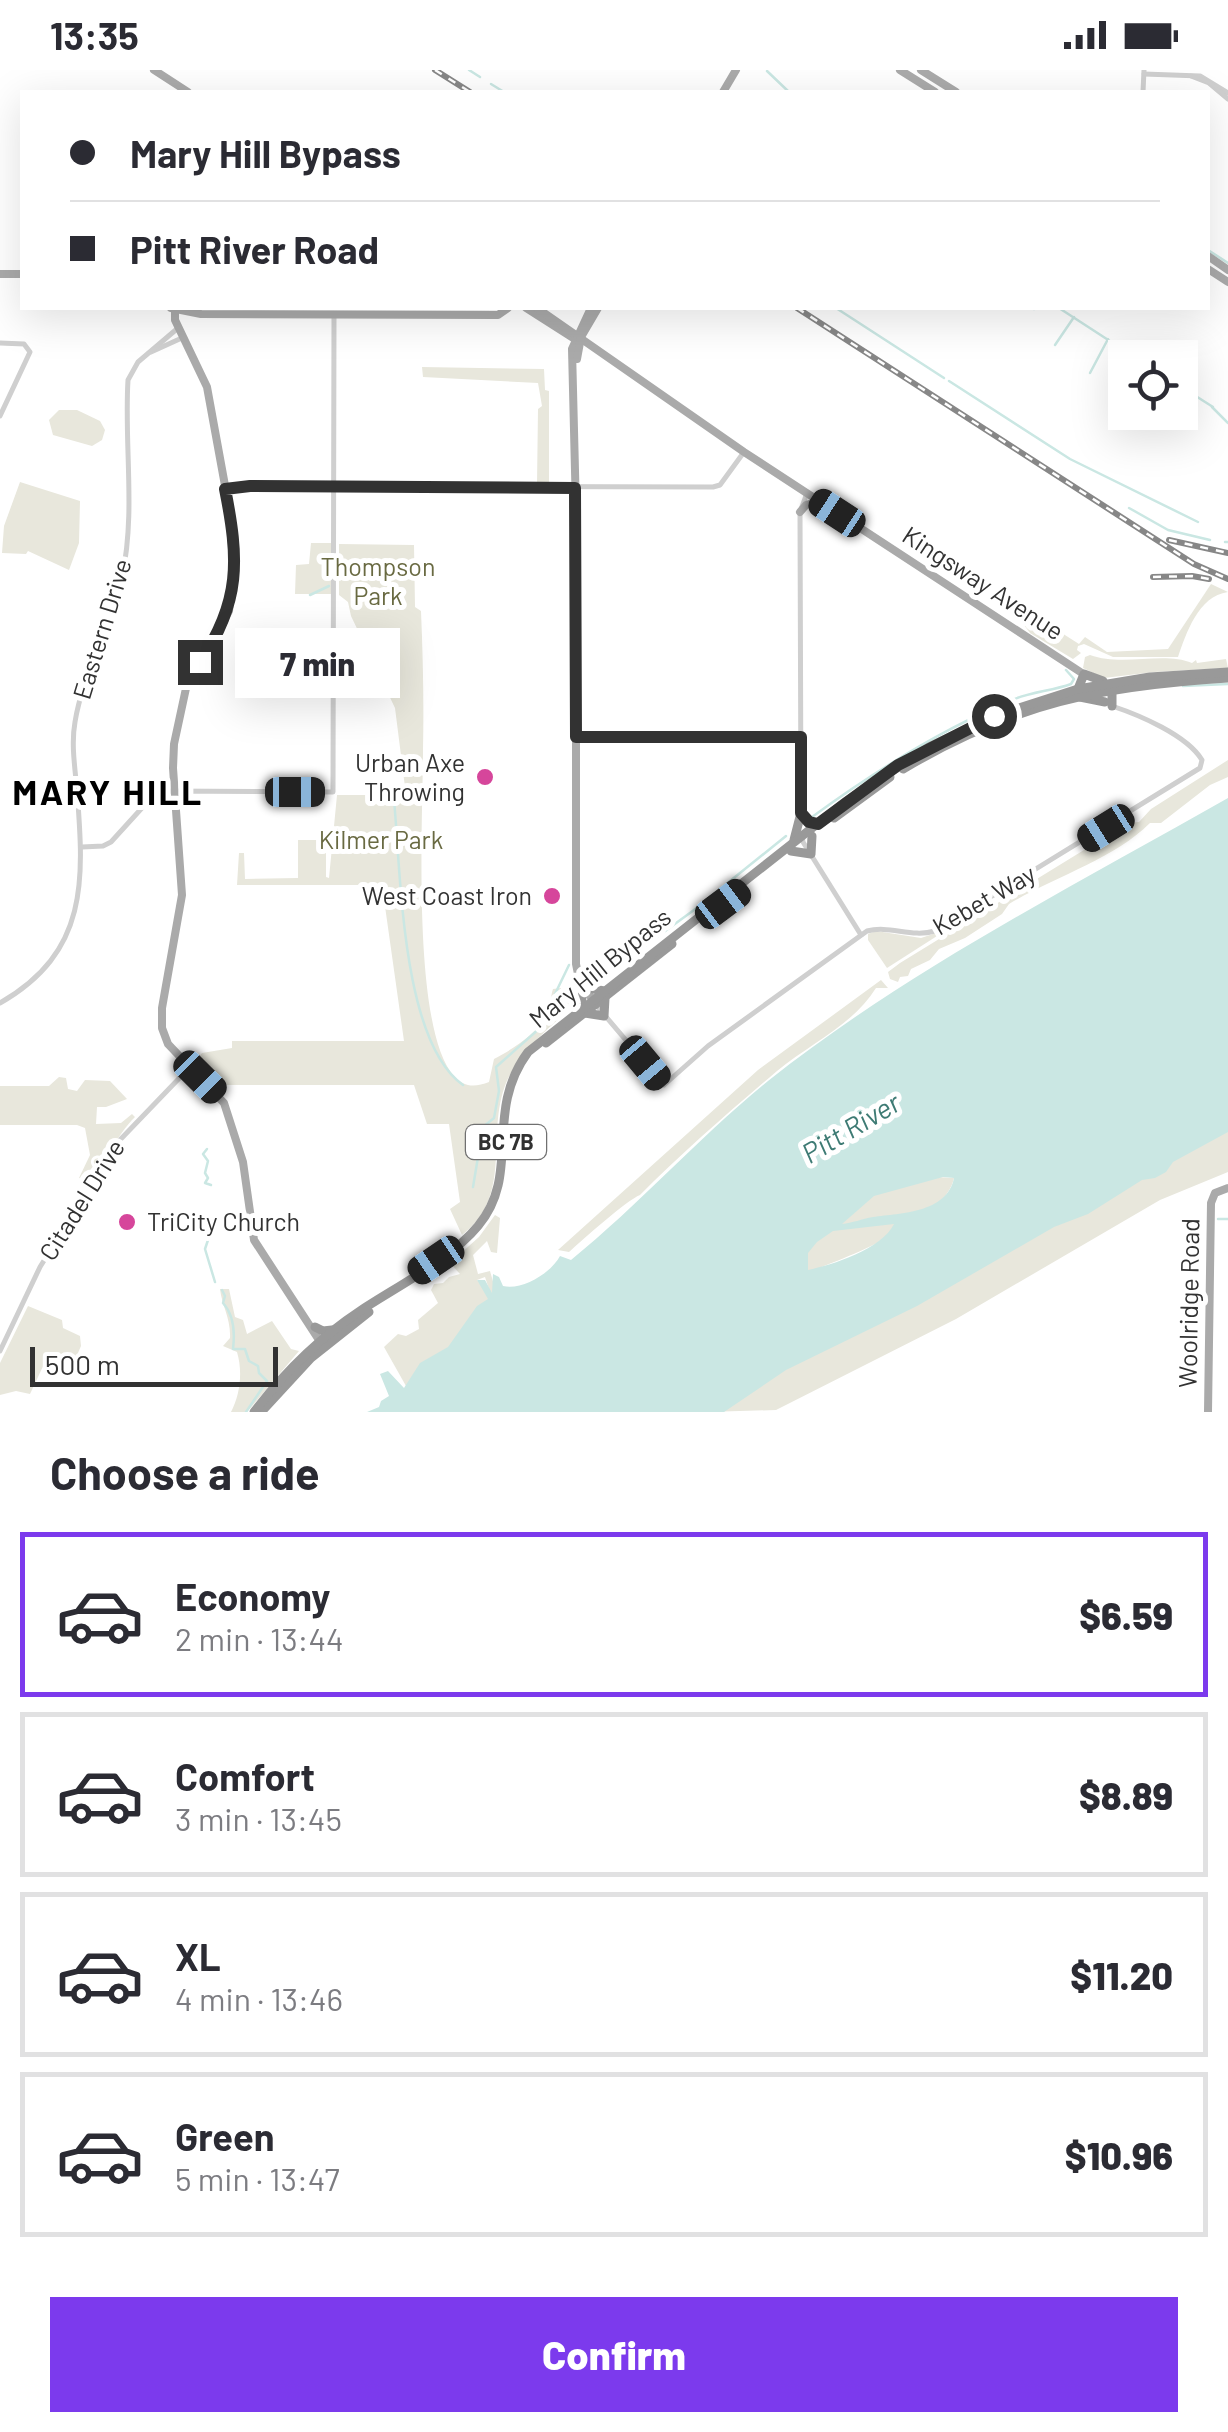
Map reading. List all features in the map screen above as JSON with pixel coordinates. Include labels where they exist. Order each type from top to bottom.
[{"type":"highway","points":[[1084,674],[1110,686],[1108,704],[1078,693],[1084,674]]},
{"type":"highway","name":"Mary Hill Bypass","points":[[800,841],[886,773],[958,732],[1012,709],[1110,686],[1228,675]]},
{"type":"highway","name":"Mary Hill Bypass","points":[[319,1344],[454,1254],[481,1230],[504,1187],[507,1115],[516,1080],[539,1048],[800,841],[876,787],[932,752],[996,722],[1078,693]]},
{"type":"highway","points":[[801,813],[809,822],[818,824]]},
{"type":"highway","points":[[801,813],[800,841],[812,854]]},
{"type":"highway","points":[[800,841],[812,854]]},
{"type":"highway","points":[[583,987],[599,998],[604,1016],[583,1011],[583,987]]},
{"type":"highway","name":"Mary Hill Bypass","points":[[258,1412],[335,1329],[452,1250],[478,1227],[499,1185],[502,1114],[512,1076],[535,1044],[583,1011]]},
{"type":"highway","points":[[313,1328],[323,1332],[335,1329]]},
{"type":"highway","points":[[313,1328],[319,1344]]},
{"type":"main road","points":[[154,70],[185,90]]},
{"type":"main road","points":[[900,70],[933,90]]},
{"type":"main road","points":[[921,70],[953,90]]},
{"type":"main road","points":[[173,310],[207,387],[233,548],[232,597],[222,628],[188,679],[174,744],[182,895],[162,1028],[168,1044],[219,1096],[231,1120],[243,1162],[254,1240],[313,1328]]},
{"type":"main road","points":[[182,310],[201,314],[334,316],[481,310]]},
{"type":"main road","name":"Kingsway Avenue","points":[[529,310],[1084,674],[1093,689]]},
{"type":"main road","name":"Kingsway Avenue","points":[[539,310],[574,340]]},
{"type":"main road","points":[[583,987],[576,964],[574,340],[594,310]]},
{"type":"main road","points":[[574,340],[585,324]]},
{"type":"main road","points":[[585,324],[591,348]]},
{"type":"main road","points":[[574,340],[591,348]]},
{"type":"main road","points":[[800,512],[806,504],[819,501]]},
{"type":"main road","name":"Woolridge Road","points":[[1208,1412],[1210,1208],[1213,1196],[1228,1188]]},
{"type":"street","points":[[1144,72],[1206,78],[1225,93]]},
{"type":"street","points":[[1188,75],[1225,93]]},
{"type":"street","points":[[82,847],[107,844],[151,798],[164,791],[333,792],[334,316]]},
{"type":"street","name":"Eastern Drive","points":[[0,1003],[42,971],[64,937],[79,900],[82,847],[74,760],[75,721],[123,574],[129,512],[128,382],[134,366],[179,327]]},
{"type":"street","points":[[151,352],[184,337]]},
{"type":"street","points":[[0,343],[24,344],[30,354],[0,416]]},
{"type":"street","points":[[225,489],[714,487],[720,485],[744,452]]},
{"type":"street","points":[[801,813],[800,512],[807,494]]},
{"type":"street","name":"Kingsway Avenue","points":[[1093,689],[1108,704],[1150,720],[1198,753],[1202,760]]},
{"type":"street","points":[[576,737],[801,737]]},
{"type":"street","name":"Kebet Way","points":[[862,935],[884,928],[918,935],[935,932],[1195,772],[1202,760]]},
{"type":"street","points":[[604,1016],[664,1085],[708,1046],[862,935],[812,854]]},
{"type":"street","name":"Citadel Drive","points":[[0,1351],[40,1267],[120,1138],[190,1067]]},
{"type":"green space","points":[[422,367],[544,369],[545,390],[549,391],[549,484],[537,484],[538,409],[542,406],[538,383],[423,377]]},
{"type":"green space","points":[[59,410],[77,410],[100,421],[105,430],[102,440],[92,446],[53,435],[49,420]]},
{"type":"green space","points":[[20,482],[80,501],[79,543],[69,570],[28,551],[2,553],[4,526]]},
{"type":"green space","points":[[311,543],[331,543],[331,594],[295,594],[296,565],[309,564]]},
{"type":"green space","points":[[339,544],[414,545],[415,607],[421,611],[423,664],[422,921],[431,1015],[440,1051],[462,1083],[484,1084],[489,1082],[494,1059],[525,1040],[544,1020],[553,989],[561,988],[571,1007],[526,1051],[506,1083],[488,1202],[462,1235],[450,1209],[460,1202],[449,1124],[427,1124],[414,1085],[216,1085],[195,1062],[202,1053],[232,1048],[232,1041],[404,1041],[382,885],[237,885],[239,853],[244,853],[245,879],[298,878],[298,840],[326,840],[329,878],[337,795],[406,795],[395,708],[348,602],[339,595]]},
{"type":"green space","points":[[1211,584],[1228,592],[1201,608],[1178,657],[1113,657],[1084,644],[1078,646],[1081,653],[1073,659],[1030,633],[1024,625],[1026,616],[1032,614],[1079,644],[1085,637],[1107,652],[1168,649]]},
{"type":"green space","points":[[1085,657],[1116,660],[1168,658],[1192,663],[1226,659],[1228,668],[1104,678],[1083,668]]},
{"type":"green space","points":[[1228,760],[1228,777],[1210,785],[1161,823],[1150,823],[1119,847],[1009,904],[1002,914],[965,938],[939,949],[898,982],[890,979],[888,972],[900,963],[1128,823],[1139,822],[1151,809]]},
{"type":"green space","points":[[876,931],[921,938],[936,933],[937,936],[887,968],[868,940],[868,934]]},
{"type":"green space","points":[[881,980],[888,988],[876,988],[856,1013],[777,1071],[640,1195],[569,1252],[558,1250],[758,1070]]},
{"type":"green space","points":[[59,1077],[66,1078],[68,1089],[77,1091],[85,1080],[110,1081],[127,1099],[97,1107],[96,1124],[121,1123],[132,1114],[135,1117],[97,1167],[83,1179],[79,1178],[90,1155],[85,1128],[0,1125],[0,1086],[49,1086]]},
{"type":"green space","points":[[1228,1119],[1228,1172],[1160,1200],[956,1319],[776,1410],[707,1412]]},
{"type":"green space","points":[[937,1177],[954,1178],[932,1210],[912,1224],[801,1275],[781,1266],[857,1198]]},
{"type":"green space","points":[[495,1215],[500,1218],[497,1253],[491,1252],[487,1241],[473,1255],[478,1274],[490,1271],[496,1292],[492,1298],[485,1277],[477,1280],[500,1309],[406,1386],[384,1347],[398,1334],[406,1336],[419,1329],[418,1320],[438,1303],[431,1290],[434,1284],[460,1274],[450,1263],[479,1237]]},
{"type":"green space","points":[[220,1289],[229,1289],[235,1317],[243,1320],[247,1334],[272,1321],[291,1349],[299,1351],[247,1412],[231,1412],[240,1367],[237,1352],[223,1346],[230,1331]]},
{"type":"green space","points":[[28,1306],[62,1320],[63,1328],[80,1336],[81,1346],[74,1362],[45,1362],[30,1394],[16,1391],[0,1395],[0,1363]]},
{"type":"water","name":"Pitt River","points":[[1228,798],[1228,1132],[1173,1162],[1155,1178],[1142,1180],[1088,1214],[1054,1227],[917,1306],[786,1370],[724,1412],[367,1412],[379,1407],[389,1396],[380,1374],[388,1371],[404,1388],[420,1363],[448,1347],[477,1306],[488,1299],[477,1280],[485,1280],[492,1293],[493,1274],[503,1286],[519,1286],[543,1274],[560,1256],[571,1260],[743,1102],[822,1040],[934,966]],"holes":[[[943,1177],[954,1178],[950,1190],[933,1205],[842,1224],[874,1196]],[[894,1224],[868,1248],[808,1270],[808,1253],[833,1231]]]},
{"type":"waterway","points":[[469,70],[480,77]]},
{"type":"waterway","points":[[767,71],[787,90]]},
{"type":"waterway","points":[[491,84],[501,90]]},
{"type":"waterway","points":[[1210,251],[1228,263]]},
{"type":"waterway","points":[[839,310],[944,378]]},
{"type":"waterway","points":[[1062,310],[1108,340]]},
{"type":"waterway","points":[[1055,345],[1074,317]]},
{"type":"waterway","points":[[1090,373],[1108,339]]},
{"type":"waterway","points":[[949,381],[1070,459],[1198,522]]},
{"type":"waterway","points":[[1198,397],[1213,407]]},
{"type":"waterway","points":[[1212,407],[1228,423]]},
{"type":"waterway","points":[[1129,508],[1168,530],[1210,540]]},
{"type":"waterway","points":[[310,595],[329,586]]},
{"type":"waterway","points":[[812,817],[959,724],[1019,697],[1071,684],[1074,679],[1066,670]]},
{"type":"waterway","points":[[1183,686],[1228,684]]},
{"type":"waterway","points":[[394,800],[403,910],[416,994],[427,1032],[443,1063],[463,1085]]},
{"type":"waterway","points":[[584,972],[595,979],[602,977],[786,836]]},
{"type":"waterway","points":[[473,1187],[483,1127],[494,1118],[499,1091],[496,1067],[550,1019],[555,994],[569,965]]},
{"type":"waterway","points":[[207,1149],[203,1154],[208,1161],[205,1183],[211,1185]]},
{"type":"waterway","points":[[1218,1219],[1228,1219]]},
{"type":"waterway","points":[[214,1222],[205,1249],[215,1282]]},
{"type":"waterway","points":[[222,1290],[223,1303],[233,1324],[233,1349],[245,1349],[249,1361],[258,1366],[267,1381],[246,1412]]},
{"type":"railway","points":[[435,70],[467,90]]},
{"type":"railway","points":[[800,310],[1194,564],[1228,579]]},
{"type":"railway","points":[[1169,540],[1228,553]]},
{"type":"railway","points":[[1153,577],[1209,579]]},
{"type":"place","name":"Urban Axe Throwing","points":[[485,777]]},
{"type":"place","name":"West Coast Iron","points":[[552,896]]},
{"type":"place","name":"TriCity Church","points":[[127,1222]]},
{"type":"district","name":"MARY HILL","points":[[108,793]]},
{"type":"route","points":[[200,662],[222,628],[232,597],[233,548],[225,489],[575,488],[576,737],[801,737],[801,813],[805,820],[818,824],[898,765],[994,716]]},
{"type":"park label","name":"Thompson Park","points":[[378,582]]},
{"type":"park label","name":"Kilmer Park","points":[[381,840]]}]
